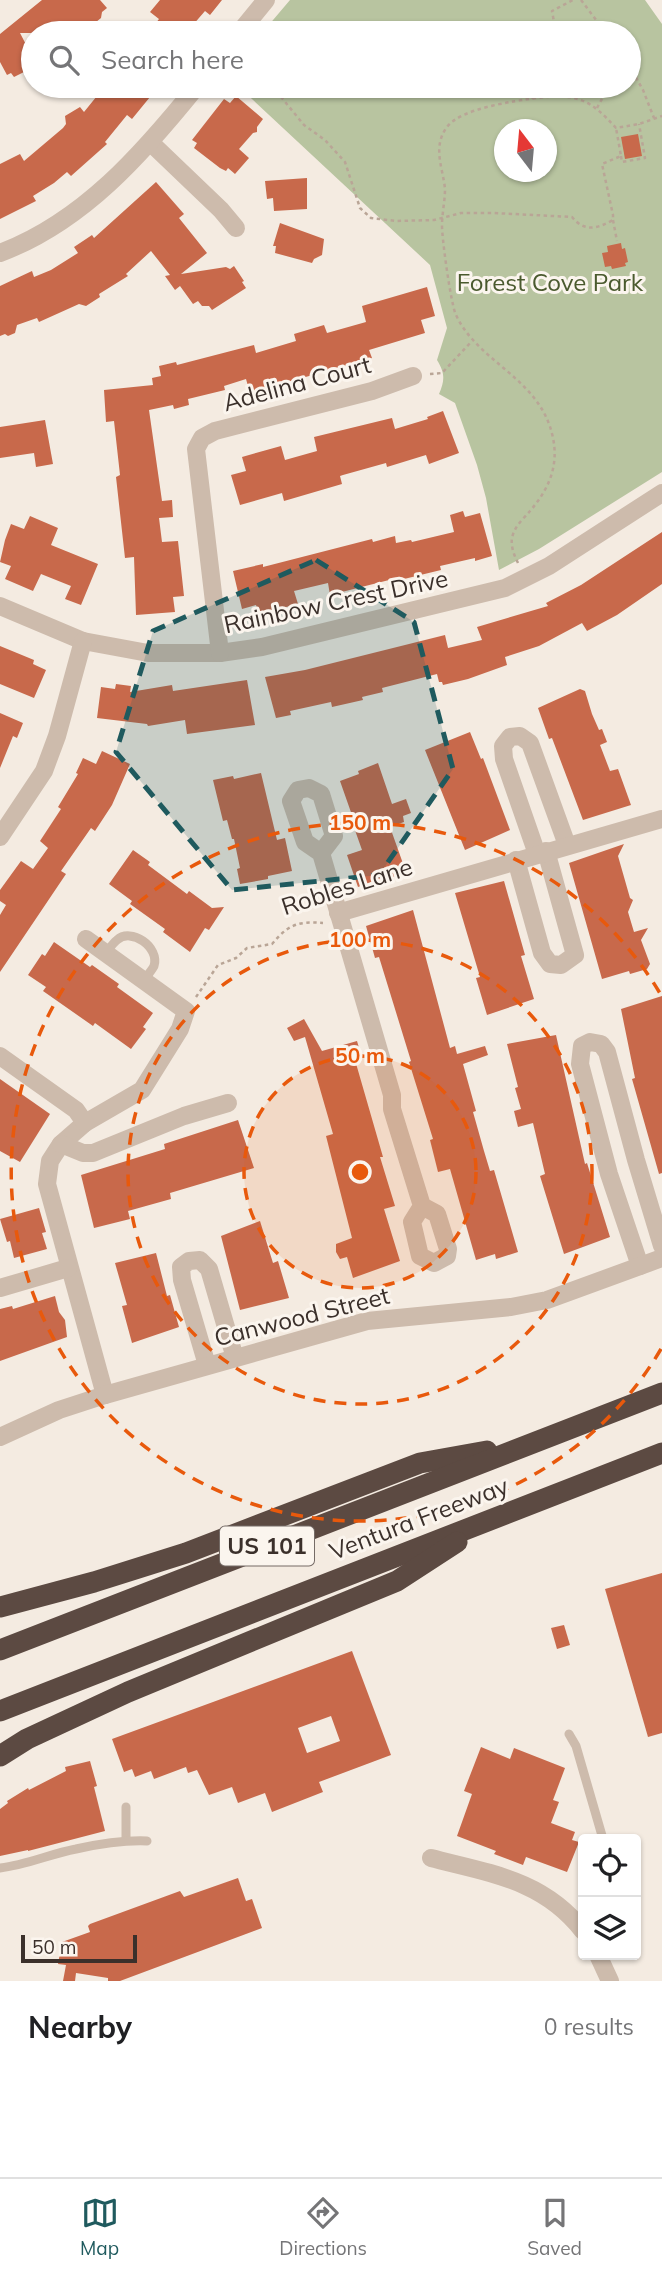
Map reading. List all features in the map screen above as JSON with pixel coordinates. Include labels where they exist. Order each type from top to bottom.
[{"type":"highway","name":"Ventura Freeway","points":[[0,1650],[662,1393]]},
{"type":"highway","points":[[0,1607],[94,1582],[186,1553],[421,1462],[534,1443]]},
{"type":"highway","name":"Ventura Freeway","points":[[0,1711],[662,1453]]},
{"type":"highway","points":[[0,1756],[27,1739],[128,1692],[397,1581],[493,1519]]},
{"type":"street","points":[[249,21],[266,0]]},
{"type":"street","points":[[0,253],[22,244],[83,208],[152,142],[187,98]]},
{"type":"street","points":[[152,142],[236,228]]},
{"type":"street","name":"Adelina Court","points":[[220,653],[196,449],[202,438],[215,431],[372,391],[413,376]]},
{"type":"street","name":"Rainbow Crest Drive","points":[[0,606],[83,641],[148,653],[220,653],[262,647],[505,588],[550,566],[662,493]]},
{"type":"street","points":[[0,837],[44,771],[57,736],[83,641]]},
{"type":"street","points":[[516,860],[542,953],[550,964],[561,965],[575,955],[541,853],[504,759],[503,746],[510,737],[520,736],[530,743],[567,845]]},
{"type":"street","name":"Robles Lane","points":[[338,913],[662,819]]},
{"type":"street","points":[[321,852],[392,1095],[392,1109],[422,1206]]},
{"type":"street","points":[[86,939],[186,1011],[180,1029],[142,1090],[85,1123],[61,1144],[50,1161],[47,1184],[105,1395]]},
{"type":"street","points":[[640,1266],[609,1174],[580,1064],[582,1046],[590,1041],[601,1044],[607,1052],[662,1246]]},
{"type":"street","points":[[0,1056],[76,1110],[85,1123]]},
{"type":"street","points":[[61,1144],[83,1153],[93,1153],[184,1116],[228,1103]]},
{"type":"street","points":[[599,1138],[628,1130]]},
{"type":"street","name":"Canwood Street","points":[[0,1437],[59,1410],[105,1395],[367,1321],[511,1307],[547,1300],[662,1258]]},
{"type":"street","points":[[207,1366],[182,1280],[181,1266],[189,1261],[200,1259],[209,1269],[235,1358]]},
{"type":"street","points":[[0,1271],[8,1286],[68,1268]]},
{"type":"street","points":[[431,1858],[522,1882],[556,1902],[578,1926]]},
{"type":"street","points":[[600,1960],[610,1981]]},
{"type":"lane","points":[[106,953],[118,938],[124,936],[134,937],[148,944],[153,953],[154,966],[144,980]]},
{"type":"lane","points":[[569,1734],[576,1746],[602,1834]]},
{"type":"lane","points":[[126,1840],[127,1807]]},
{"type":"lane","points":[[0,1868],[75,1849],[126,1840],[147,1841]]},
{"type":"path","points":[[554,21],[552,11],[573,0]]},
{"type":"path","points":[[581,0],[597,21]]},
{"type":"path","points":[[641,86],[654,118]]},
{"type":"path","points":[[282,98],[304,125],[325,140],[345,162],[360,208],[371,218],[396,221],[461,213],[566,216],[588,228],[605,225],[612,220]]},
{"type":"path","points":[[526,578],[515,558],[512,541],[514,530],[550,483],[555,452],[552,435],[538,404],[517,377],[472,341],[454,313],[442,229],[445,186],[439,157],[440,144],[447,126],[467,113],[532,99],[551,98]]},
{"type":"path","points":[[574,98],[591,103],[616,128],[622,162],[645,158],[639,124]]},
{"type":"path","points":[[597,108],[602,98]]},
{"type":"path","points":[[616,128],[662,116]]},
{"type":"path","points":[[617,241],[602,164],[621,156]]},
{"type":"path","points":[[413,376],[442,373],[472,341]]},
{"type":"path","name":"Robles Lane","points":[[186,1011],[218,965],[236,958],[247,948],[272,944],[285,929],[308,922],[326,923],[338,913]]},
{"type":"highlighted area","points":[[316,560],[414,622],[453,769],[379,875],[232,890],[116,752],[153,631]]},
{"type":"green space","name":"Forest Cove Park","points":[[290,0],[645,0],[662,24],[662,472],[539,549],[499,570],[477,465],[455,403],[439,394],[443,377],[437,360],[447,328],[430,265],[251,98],[641,98],[641,21],[272,21]]},
{"type":"building","points":[[42,0],[100,0],[107,8],[97,21],[21,21],[21,74],[14,77],[11,73],[7,75],[0,62],[0,34]]},
{"type":"building","points":[[160,0],[222,0],[210,15],[205,11],[196,21],[157,21],[159,19],[150,12]]},
{"type":"building","points":[[95,98],[149,98],[132,119],[127,115],[105,142],[107,144],[71,176],[67,172],[33,196],[36,201],[0,219],[0,164],[20,154],[24,161],[63,128],[66,124],[65,116],[80,107],[84,112]]},
{"type":"building","points":[[238,98],[263,119],[257,132],[239,149],[249,158],[235,174],[228,168],[226,171],[220,168],[194,148],[197,143],[192,140],[224,99],[230,103]]},
{"type":"building","points":[[638,134],[642,156],[625,159],[621,137]]},
{"type":"building","points":[[307,178],[307,209],[274,211],[273,198],[267,199],[265,181]]},
{"type":"building","points":[[156,182],[184,214],[179,218],[207,253],[181,274],[226,267],[230,269],[234,266],[246,288],[212,310],[198,301],[193,304],[180,286],[175,290],[165,276],[170,275],[151,251],[126,274],[128,276],[99,294],[100,297],[86,306],[79,304],[39,322],[37,318],[17,325],[15,333],[0,336],[0,286],[32,271],[34,277],[51,270],[78,253],[74,247],[92,235],[94,238]]},
{"type":"building","points":[[280,223],[324,239],[322,255],[312,263],[275,253],[276,246],[273,246]]},
{"type":"building","points":[[621,243],[622,249],[625,248],[628,262],[625,263],[626,266],[612,269],[611,266],[605,267],[602,253],[608,252],[607,246]]},
{"type":"building","points":[[427,287],[435,316],[421,320],[425,333],[369,350],[372,358],[250,393],[246,379],[224,386],[225,390],[188,399],[189,405],[174,409],[173,405],[149,410],[162,501],[172,500],[173,517],[159,518],[162,542],[178,541],[184,596],[173,597],[175,612],[136,615],[134,557],[125,558],[116,477],[120,475],[114,421],[106,422],[104,390],[153,385],[152,378],[161,376],[159,366],[176,362],[177,365],[254,345],[256,353],[296,341],[294,334],[324,325],[327,333],[366,322],[362,306]]},
{"type":"building","points":[[443,411],[459,453],[429,464],[426,455],[387,467],[386,463],[340,476],[342,484],[284,501],[282,493],[240,505],[231,475],[246,471],[242,457],[281,446],[285,460],[317,451],[314,437],[392,418],[395,429],[428,419],[427,417]]},
{"type":"building","points":[[45,420],[53,464],[36,467],[34,453],[0,458],[0,427]]},
{"type":"building","points":[[463,511],[465,517],[480,513],[492,556],[440,566],[441,570],[330,595],[328,583],[294,591],[298,604],[259,614],[256,605],[242,609],[233,571],[263,564],[263,567],[372,539],[373,542],[395,536],[396,543],[412,542],[454,532],[450,515]]},
{"type":"building","points":[[30,516],[58,528],[51,545],[98,564],[81,605],[65,599],[71,586],[41,574],[33,591],[5,579],[11,566],[0,562],[11,524],[24,529]]},
{"type":"building","points":[[662,532],[662,584],[617,615],[587,631],[582,623],[539,646],[505,657],[507,665],[468,679],[443,685],[437,674],[382,688],[383,692],[362,697],[363,700],[332,707],[331,702],[290,711],[291,715],[276,718],[265,677],[305,670],[445,635],[448,648],[482,640],[477,627],[548,606],[546,603],[581,585]]},
{"type":"building","points":[[0,646],[34,660],[33,664],[46,670],[34,698],[0,684]]},
{"type":"building","points":[[247,680],[255,725],[187,734],[185,720],[148,726],[97,718],[101,687],[115,689],[116,684],[131,686],[130,692],[172,685],[173,691]]},
{"type":"building","points":[[580,689],[585,691],[592,714],[607,742],[600,745],[610,771],[618,769],[631,805],[583,820],[538,708]]},
{"type":"building","points":[[0,713],[23,723],[17,738],[13,736],[0,768]]},
{"type":"building","points":[[470,732],[481,759],[483,758],[510,830],[465,850],[425,750]]},
{"type":"building","points":[[102,751],[130,764],[112,805],[95,831],[91,828],[61,871],[66,874],[0,972],[0,915],[6,905],[0,901],[0,890],[21,861],[33,869],[48,848],[40,841],[61,809],[58,807],[78,774],[76,773],[83,758],[96,764]]},
{"type":"building","points":[[378,763],[392,804],[406,799],[411,813],[403,816],[404,822],[390,827],[406,872],[358,887],[347,855],[362,850],[340,781]]},
{"type":"building","points":[[261,773],[277,840],[285,838],[292,871],[240,884],[237,869],[240,868],[234,839],[227,820],[223,821],[213,780]]},
{"type":"building","points":[[624,844],[618,856],[630,898],[633,900],[628,912],[634,932],[648,928],[641,940],[650,964],[647,969],[602,979],[569,863]]},
{"type":"building","points":[[133,850],[150,862],[148,865],[187,894],[189,891],[212,908],[224,907],[209,930],[205,928],[190,952],[109,884]]},
{"type":"building","points":[[504,881],[525,955],[521,956],[534,999],[487,1015],[476,978],[480,977],[455,893]]},
{"type":"building","points":[[413,910],[450,1048],[455,1046],[457,1054],[485,1046],[488,1055],[463,1064],[484,1151],[490,1171],[494,1170],[518,1252],[496,1259],[495,1254],[476,1260],[450,1169],[438,1172],[430,1140],[433,1139],[409,1062],[411,1061],[379,957],[375,958],[366,926]]},
{"type":"building","points":[[54,942],[119,984],[117,987],[153,1013],[143,1027],[146,1029],[131,1049],[43,991],[46,987],[28,975]]},
{"type":"building","points":[[662,996],[662,1173],[659,1174],[632,1079],[635,1078],[621,1009]]},
{"type":"building","points":[[304,1019],[322,1051],[357,1041],[362,1058],[355,1060],[395,1206],[384,1209],[400,1261],[353,1278],[347,1257],[340,1259],[336,1252],[336,1244],[352,1238],[326,1136],[333,1134],[305,1037],[294,1041],[287,1028]]},
{"type":"building","points":[[556,1035],[585,1164],[587,1163],[610,1237],[564,1254],[540,1176],[545,1174],[533,1123],[518,1127],[514,1111],[521,1109],[507,1044]]},
{"type":"building","points":[[0,1079],[50,1114],[20,1162],[0,1151]]},
{"type":"building","points":[[238,1120],[254,1168],[170,1193],[171,1199],[128,1211],[130,1219],[94,1228],[81,1175],[165,1149],[164,1144]]},
{"type":"building","points":[[39,1208],[46,1232],[42,1233],[47,1249],[14,1258],[0,1219]]},
{"type":"building","points":[[260,1221],[273,1263],[278,1261],[289,1298],[240,1310],[221,1236]]},
{"type":"building","points":[[156,1253],[167,1296],[170,1295],[179,1327],[132,1343],[122,1306],[127,1305],[115,1263]]},
{"type":"building","points":[[55,1296],[59,1312],[65,1320],[67,1337],[0,1361],[0,1309],[12,1306],[13,1309]]},
{"type":"building","points":[[662,1573],[662,1733],[648,1737],[605,1589]]},
{"type":"building","points":[[564,1625],[570,1645],[557,1649],[551,1628]]},
{"type":"building","points":[[352,1651],[391,1755],[319,1782],[323,1792],[272,1812],[265,1793],[238,1803],[232,1787],[209,1795],[197,1770],[188,1773],[186,1767],[154,1779],[151,1771],[135,1777],[132,1769],[124,1772],[112,1739]],"holes":[[[331,1716],[340,1741],[307,1753],[298,1728]]]},
{"type":"building","points":[[481,1747],[510,1759],[514,1748],[565,1768],[553,1800],[559,1802],[551,1823],[575,1832],[572,1840],[578,1842],[578,1844],[567,1872],[526,1857],[523,1865],[457,1836],[472,1794],[464,1791]]},
{"type":"building","points":[[90,1761],[105,1831],[0,1856],[0,1809],[7,1801],[66,1771],[65,1767]]},
{"type":"building","points":[[238,1878],[246,1901],[252,1899],[262,1928],[120,1981],[108,1981],[108,1978],[76,1973],[75,1981],[63,1981],[66,1965],[58,1964],[62,1942],[90,1932],[90,1924],[180,1891],[184,1897]]}]
